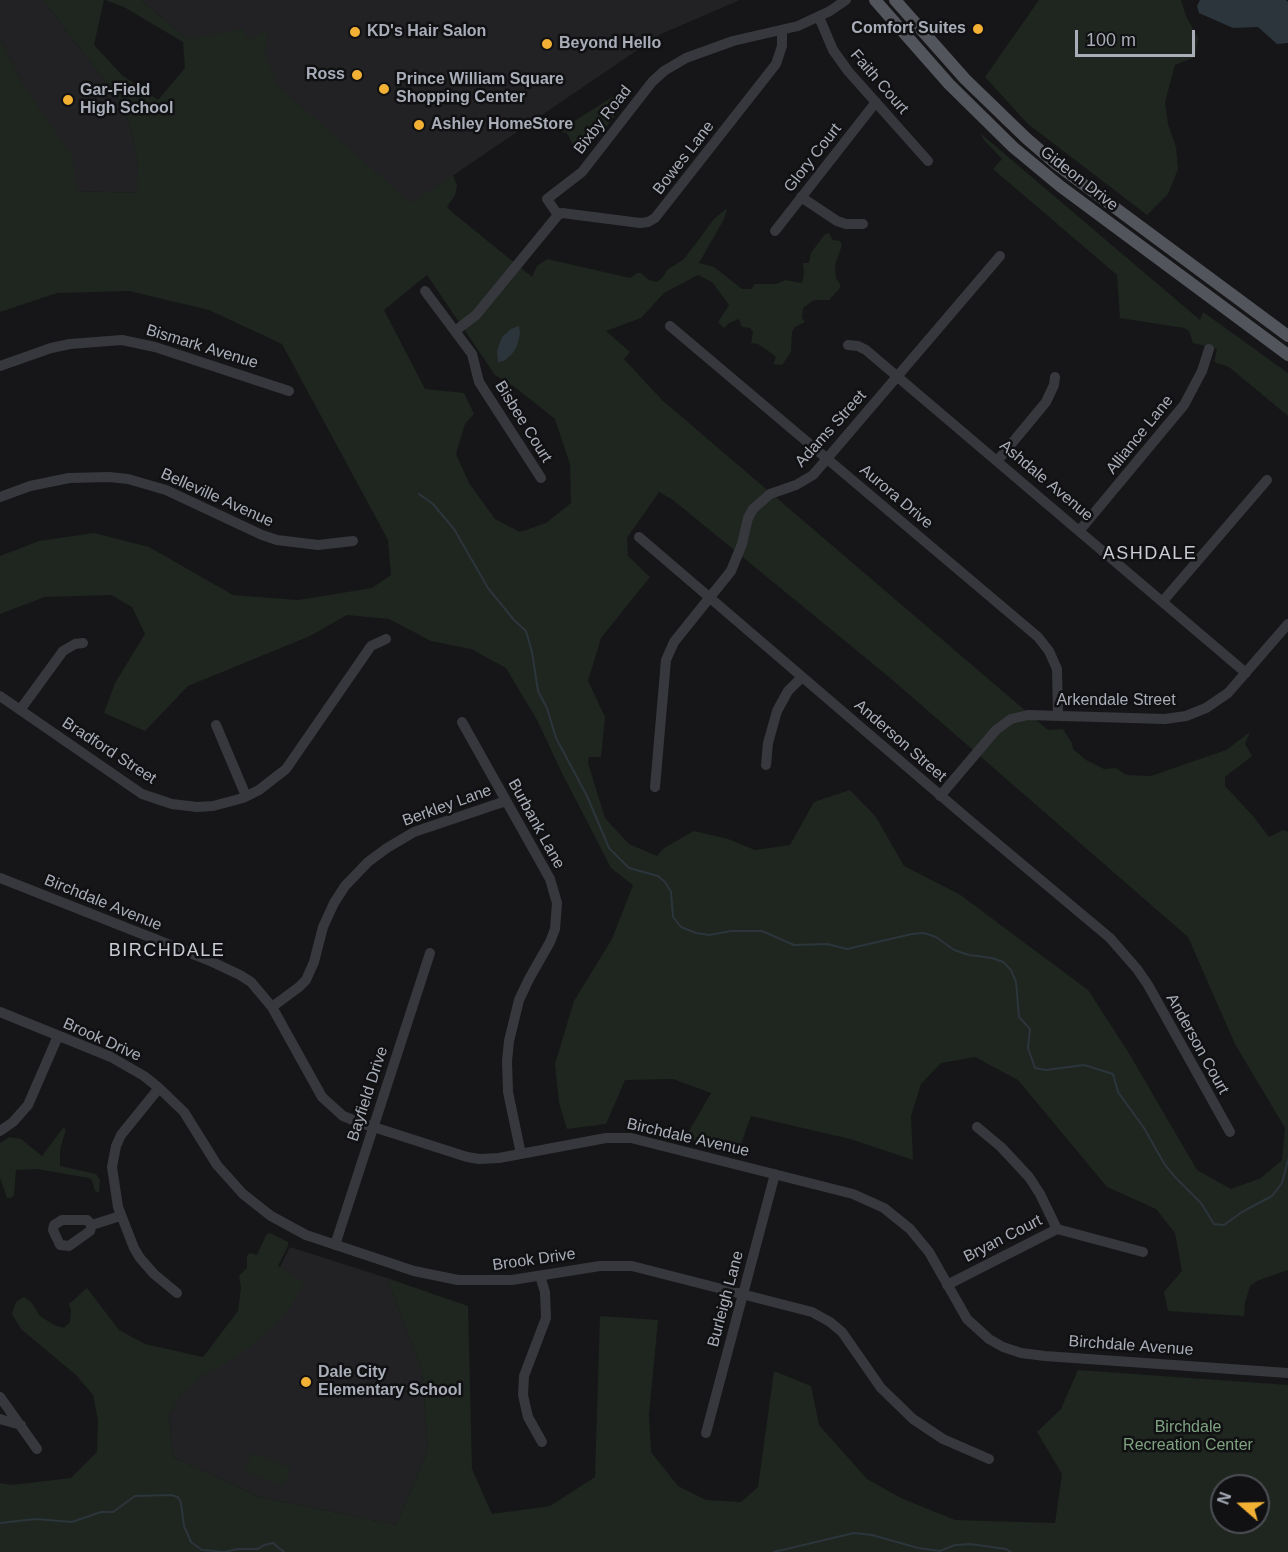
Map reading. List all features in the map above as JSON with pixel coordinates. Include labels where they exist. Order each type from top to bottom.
[{"type":"main road","name":"Gideon Drive","points":[[875,0],[983,119],[1052,180],[1288,356]]},
{"type":"main road","name":"Gideon Drive","points":[[895,0],[966,79],[1056,164],[1288,336]]},
{"type":"main road","points":[[1142,247],[1150,235]]},
{"type":"street","name":"Bixby Road","points":[[558,215],[547,199],[582,172],[657,76],[681,61],[733,41],[782,30],[819,17],[846,0]]},
{"type":"street","name":"Faith Court","points":[[819,17],[837,57],[928,161]]},
{"type":"street","name":"Bowes Lane","points":[[558,215],[562,213],[640,223],[656,218],[776,64],[782,46],[782,30]]},
{"type":"street","name":"Glory Court","points":[[775,231],[876,102]]},
{"type":"street","points":[[801,197],[846,224],[863,224]]},
{"type":"street","points":[[455,331],[476,315],[558,215]]},
{"type":"street","name":"Adams Street","points":[[655,788],[666,660],[674,642],[731,571],[742,544],[748,518],[770,494],[805,481],[828,459],[1000,256]]},
{"type":"street","name":"Bisbee Court","points":[[425,291],[472,354],[479,382],[541,478]]},
{"type":"street","name":"Aurora Drive","points":[[670,326],[1042,642],[1057,669],[1058,716]]},
{"type":"street","name":"Bismark Avenue","points":[[0,366],[51,348],[70,344],[122,340],[155,346],[289,391]]},
{"type":"street","name":"Ashdale Avenue","points":[[848,345],[866,350],[898,376],[1246,673]]},
{"type":"street","name":"Alliance Lane","points":[[1080,530],[1179,413],[1194,388],[1209,349]]},
{"type":"street","points":[[998,460],[1046,402],[1055,377]]},
{"type":"street","name":"Belleville Avenue","points":[[0,497],[38,484],[69,478],[128,479],[166,490],[277,540],[318,545],[353,542]]},
{"type":"street","points":[[1163,601],[1267,480]]},
{"type":"street","name":"Anderson Street","points":[[639,537],[940,796],[1110,938],[1138,970]]},
{"type":"street","name":"Arkendale Street","points":[[940,796],[1003,724],[1021,716],[1165,719],[1186,716],[1206,708],[1218,701],[1246,673],[1288,624]]},
{"type":"street","name":"Bradford Street","points":[[0,696],[130,788],[156,800],[197,807],[220,805],[246,796],[267,784],[286,769],[371,646],[386,639]]},
{"type":"street","points":[[20,710],[63,651],[75,644],[83,643]]},
{"type":"street","points":[[766,765],[768,743],[777,711],[788,691],[802,677]]},
{"type":"street","name":"Burbank Lane","points":[[462,722],[550,879],[557,903],[555,929],[519,1000],[509,1041],[508,1092],[521,1154]]},
{"type":"street","points":[[216,725],[246,796]]},
{"type":"street","name":"Berkley Lane","points":[[272,1007],[306,980],[311,972],[323,927],[334,903],[345,886],[368,862],[414,832],[506,801]]},
{"type":"street","name":"Birchdale Avenue","points":[[0,878],[240,975],[258,988],[272,1007],[322,1097],[343,1116],[467,1157],[489,1159],[606,1138],[631,1138],[853,1194],[884,1208],[918,1237],[929,1252],[959,1308],[976,1329],[1003,1347],[1021,1353],[1288,1373]]},
{"type":"street","name":"Bayfield Drive","points":[[335,1245],[430,953]]},
{"type":"street","name":"Anderson Court","points":[[1138,970],[1230,1132]]},
{"type":"street","name":"Brook Drive","points":[[0,1012],[128,1066],[159,1088],[184,1112],[217,1165],[243,1194],[258,1207],[288,1226],[335,1245],[414,1271],[447,1278],[485,1281],[512,1280],[600,1266],[632,1266],[812,1312],[830,1322],[849,1340],[881,1388],[913,1419],[943,1439],[989,1459]]},
{"type":"street","points":[[0,1131],[13,1122],[28,1105],[58,1036]]},
{"type":"street","points":[[159,1088],[127,1126],[116,1146],[112,1167],[120,1216],[140,1258],[177,1293]]},
{"type":"street","points":[[977,1127],[1001,1146],[1029,1177],[1057,1229]]},
{"type":"street","name":"Burleigh Lane","points":[[706,1433],[775,1174]]},
{"type":"street","points":[[92,1225],[120,1216]]},
{"type":"street","name":"Bryan Court","points":[[947,1285],[1057,1229],[1143,1251]]},
{"type":"street","points":[[540,1276],[545,1292],[546,1318],[524,1376],[523,1395],[528,1417],[542,1442]]},
{"type":"street","points":[[0,1397],[37,1449]]},
{"type":"street","points":[[0,1419],[21,1425]]},
{"type":"shaded area","name":"Gar-Field High School","points":[[0,0],[43,0],[117,97],[130,125],[138,165],[138,193],[76,191],[0,39]]},
{"type":"shaded area","points":[[141,0],[740,0],[661,34],[411,204],[264,74],[243,87]]},
{"type":"shaded area","points":[[1200,0],[1286,0],[1288,2],[1288,43],[1277,44],[1258,27],[1233,28],[1199,13],[1197,6]]},
{"type":"shaded area","points":[[519,326],[517,346],[504,361],[498,362],[497,351],[502,337],[511,329]]},
{"type":"shaded area","name":"Dale City Elementary School","points":[[290,1247],[387,1278],[422,1370],[428,1450],[396,1525],[260,1497],[173,1457],[169,1415],[203,1357],[263,1301]]},
{"type":"green space","points":[[43,0],[104,0],[94,45],[122,75],[158,100],[185,68],[183,42],[124,7],[105,0],[141,0],[187,39],[242,29],[250,40],[267,29],[265,55],[278,86],[411,203],[453,175],[457,186],[455,195],[447,207],[532,277],[537,266],[547,259],[630,278],[641,273],[649,280],[657,282],[667,270],[684,259],[714,219],[726,209],[723,221],[699,263],[714,267],[742,289],[751,289],[755,284],[776,284],[785,280],[802,283],[803,263],[809,263],[811,253],[825,234],[829,233],[833,240],[840,241],[842,245],[835,265],[840,288],[829,300],[814,300],[803,308],[802,318],[805,322],[795,327],[792,332],[791,352],[782,365],[773,364],[776,358],[774,355],[758,344],[751,343],[753,332],[750,328],[742,327],[739,319],[724,328],[718,322],[729,305],[712,282],[698,275],[664,293],[641,318],[606,331],[630,352],[624,359],[662,400],[1048,730],[1063,729],[1073,749],[1086,760],[1104,769],[1116,768],[1126,775],[1151,776],[1226,750],[1250,732],[1245,744],[1252,756],[1225,777],[1225,786],[1269,837],[1283,830],[1288,834],[1288,1270],[1257,1281],[1250,1286],[1244,1316],[1168,1311],[1164,1292],[1182,1271],[1175,1233],[1156,1209],[1107,1187],[1018,1080],[975,1057],[941,1063],[921,1084],[911,1116],[913,1160],[850,1139],[751,1116],[738,1153],[685,1138],[711,1093],[673,1079],[625,1080],[606,1124],[567,1129],[559,1103],[555,1064],[574,1001],[612,939],[633,885],[611,868],[537,720],[506,668],[471,649],[431,641],[389,619],[347,615],[310,636],[188,686],[145,731],[104,713],[115,683],[145,634],[132,607],[111,595],[45,597],[0,614],[0,556],[39,541],[94,533],[149,547],[233,595],[298,600],[372,588],[391,575],[388,540],[282,344],[209,310],[129,291],[57,293],[0,312],[0,39],[22,83],[73,158],[76,191],[137,193],[138,165],[130,125],[117,97]],"holes":[[[427,275],[495,375],[516,388],[555,419],[570,464],[571,503],[546,523],[520,532],[495,519],[469,483],[456,454],[465,424],[474,414],[464,393],[425,389],[384,310]],[[659,492],[673,500],[889,677],[1188,937],[1235,1044],[1285,1128],[1282,1160],[1261,1178],[1231,1189],[1197,1170],[1127,1050],[1088,990],[959,894],[904,866],[876,817],[850,790],[814,802],[790,845],[755,850],[728,839],[694,831],[664,848],[657,856],[629,844],[605,818],[588,763],[589,757],[601,757],[605,717],[588,681],[601,638],[650,577],[628,556],[627,538]]]},
{"type":"green space","points":[[1039,0],[1181,0],[1186,16],[1198,38],[1195,57],[1175,65],[1165,102],[1168,124],[1176,147],[1178,169],[1168,194],[1147,215],[1028,124],[985,77]]},
{"type":"green space","points":[[617,94],[621,106],[598,138],[575,149],[567,133],[561,132],[562,129]]},
{"type":"green space","points":[[980,133],[1200,320],[1203,312],[1288,373],[1288,416],[1229,367],[1214,362],[1217,349],[1193,343],[1189,331],[1184,328],[1120,318],[1117,275],[993,169],[1002,159]]},
{"type":"green space","points":[[63,1128],[66,1129],[60,1150],[60,1166],[96,1174],[100,1180],[99,1193],[95,1191],[92,1180],[89,1178],[37,1169],[16,1170],[14,1195],[7,1198],[0,1178],[0,1143],[9,1137],[21,1139],[42,1156]]},
{"type":"green space","name":"Birchdale Recreation Center","points":[[270,1233],[288,1242],[278,1266],[304,1283],[295,1300],[278,1322],[250,1347],[218,1368],[200,1376],[196,1383],[182,1393],[169,1415],[173,1457],[260,1497],[396,1525],[428,1450],[422,1370],[387,1278],[468,1306],[472,1469],[492,1514],[550,1506],[595,1477],[600,1316],[658,1320],[649,1415],[651,1452],[678,1486],[706,1500],[741,1502],[758,1487],[774,1371],[811,1386],[819,1425],[867,1479],[901,1498],[955,1520],[1055,1523],[1062,1474],[1037,1432],[1061,1409],[1078,1370],[1288,1385],[1288,1552],[0,1552],[0,1483],[11,1485],[71,1478],[97,1452],[98,1420],[93,1395],[77,1376],[21,1329],[12,1314],[16,1302],[24,1297],[31,1302],[40,1316],[64,1328],[70,1322],[69,1304],[87,1288],[119,1330],[145,1344],[203,1357],[238,1311],[241,1288],[239,1276],[247,1268],[247,1256],[250,1253],[257,1255],[266,1235]]},
{"type":"green space","points":[[252,1453],[291,1468],[284,1486],[245,1471]]},
{"type":"waterway","points":[[419,494],[433,504],[454,529],[488,588],[526,631],[538,691],[547,708],[556,738],[587,796],[609,848],[629,868],[658,876],[665,882],[671,892],[673,917],[681,927],[709,935],[731,931],[762,931],[794,945],[827,944],[847,949],[924,933],[936,937],[954,950],[1003,962],[1011,970],[1016,982],[1019,1017],[1030,1029],[1028,1048],[1035,1068],[1046,1070],[1084,1065],[1113,1074],[1118,1092],[1144,1128],[1165,1165],[1201,1203],[1214,1224],[1224,1225],[1242,1212],[1272,1196],[1282,1183],[1288,1160]]},
{"type":"waterway","points":[[0,1523],[36,1519],[72,1522],[101,1512],[113,1512],[135,1496],[171,1495],[178,1497],[181,1503],[184,1526],[191,1542],[202,1550],[224,1552],[258,1549],[273,1543],[284,1552]]},
{"type":"waterway","points":[[774,1552],[854,1533],[940,1551],[955,1545],[970,1544],[1006,1549],[1011,1552]]},
{"type":"place","name":"Comfort Suites","points":[[978,29]]},
{"type":"place","name":"KD's Hair Salon","points":[[355,32]]},
{"type":"place","name":"Beyond Hello","points":[[547,44]]},
{"type":"place","name":"Ross","points":[[357,75]]},
{"type":"place","name":"Prince William Square Shopping Center","points":[[384,89]]},
{"type":"place","name":"Gar-Field High School","points":[[68,100]]},
{"type":"place","name":"Ashley HomeStore","points":[[419,125]]},
{"type":"place","name":"Dale City Elementary School","points":[[306,1382]]},
{"type":"district","name":"ASHDALE","points":[[1150,554]]},
{"type":"district","name":"BIRCHDALE","points":[[167,951]]}]
